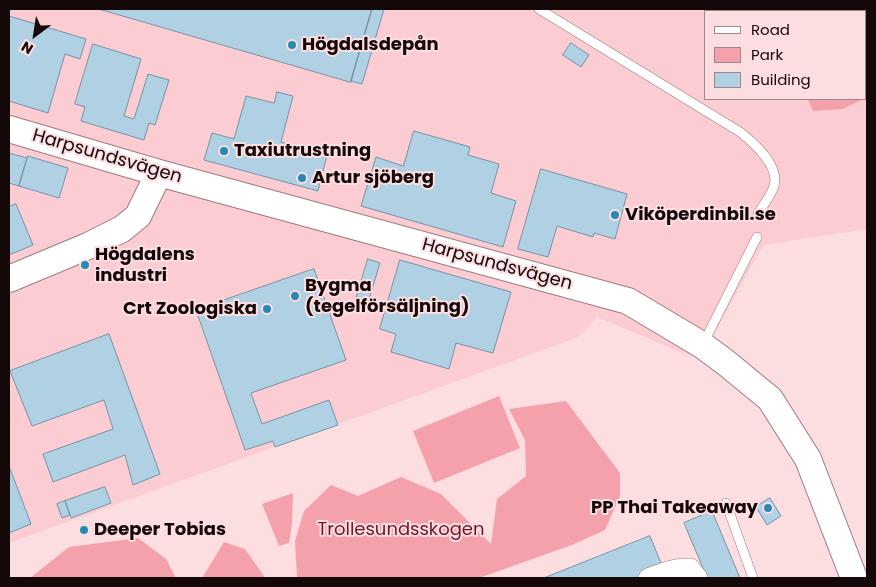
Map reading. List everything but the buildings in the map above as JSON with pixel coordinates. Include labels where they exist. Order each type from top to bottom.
[{"type":"street","name":"Harpsundsvägen","points":[[9,129],[159,173],[628,301],[702,345],[770,399],[808,459],[854,578]]},
{"type":"street","points":[[9,279],[88,246],[122,229],[138,216],[159,173]]},
{"type":"street","points":[[648,578],[681,567],[690,568],[698,578]]},
{"type":"lane","points":[[539,9],[740,132],[757,147],[771,166],[775,179],[773,188],[758,214]]},
{"type":"lane","points":[[702,345],[757,237]]},
{"type":"lane","points":[[726,503],[753,578]]},
{"type":"shaded area","points":[[9,9],[867,9],[867,229],[763,245],[700,360],[597,317],[579,337],[9,543]]},
{"type":"green space","points":[[867,9],[866,98],[866,10],[832,10]]},
{"type":"green space","points":[[808,100],[861,100],[843,109],[813,111]]},
{"type":"green space","points":[[499,396],[520,448],[434,483],[413,431]]},
{"type":"green space","name":"Trollesundsskogen","points":[[566,401],[620,473],[620,496],[605,530],[572,545],[479,578],[297,578],[295,541],[304,511],[331,485],[358,496],[401,477],[441,494],[491,544],[497,499],[526,476],[525,440],[509,409]]},
{"type":"green space","points":[[293,493],[289,543],[279,546],[262,504]]},
{"type":"green space","points":[[138,538],[166,559],[176,578],[30,578],[69,547]]},
{"type":"green space","points":[[224,542],[245,549],[265,578],[202,578]]},
{"type":"place","name":"Högdalsdepån","points":[[292,45]]},
{"type":"place","name":"Taxiutrustning","points":[[224,151]]},
{"type":"place","name":"Artur sjöberg","points":[[302,178]]},
{"type":"place","name":"Viköperdinbil.se","points":[[615,215]]},
{"type":"place","name":"Högdalens industri","points":[[85,265]]},
{"type":"place","name":"Bygma (tegelförsäljning)","points":[[295,296]]},
{"type":"place","name":"Crt Zoologiska","points":[[267,309]]},
{"type":"place","name":"PP Thai Takeaway","points":[[768,508]]},
{"type":"place","name":"Deeper Tobias","points":[[84,530]]}]
